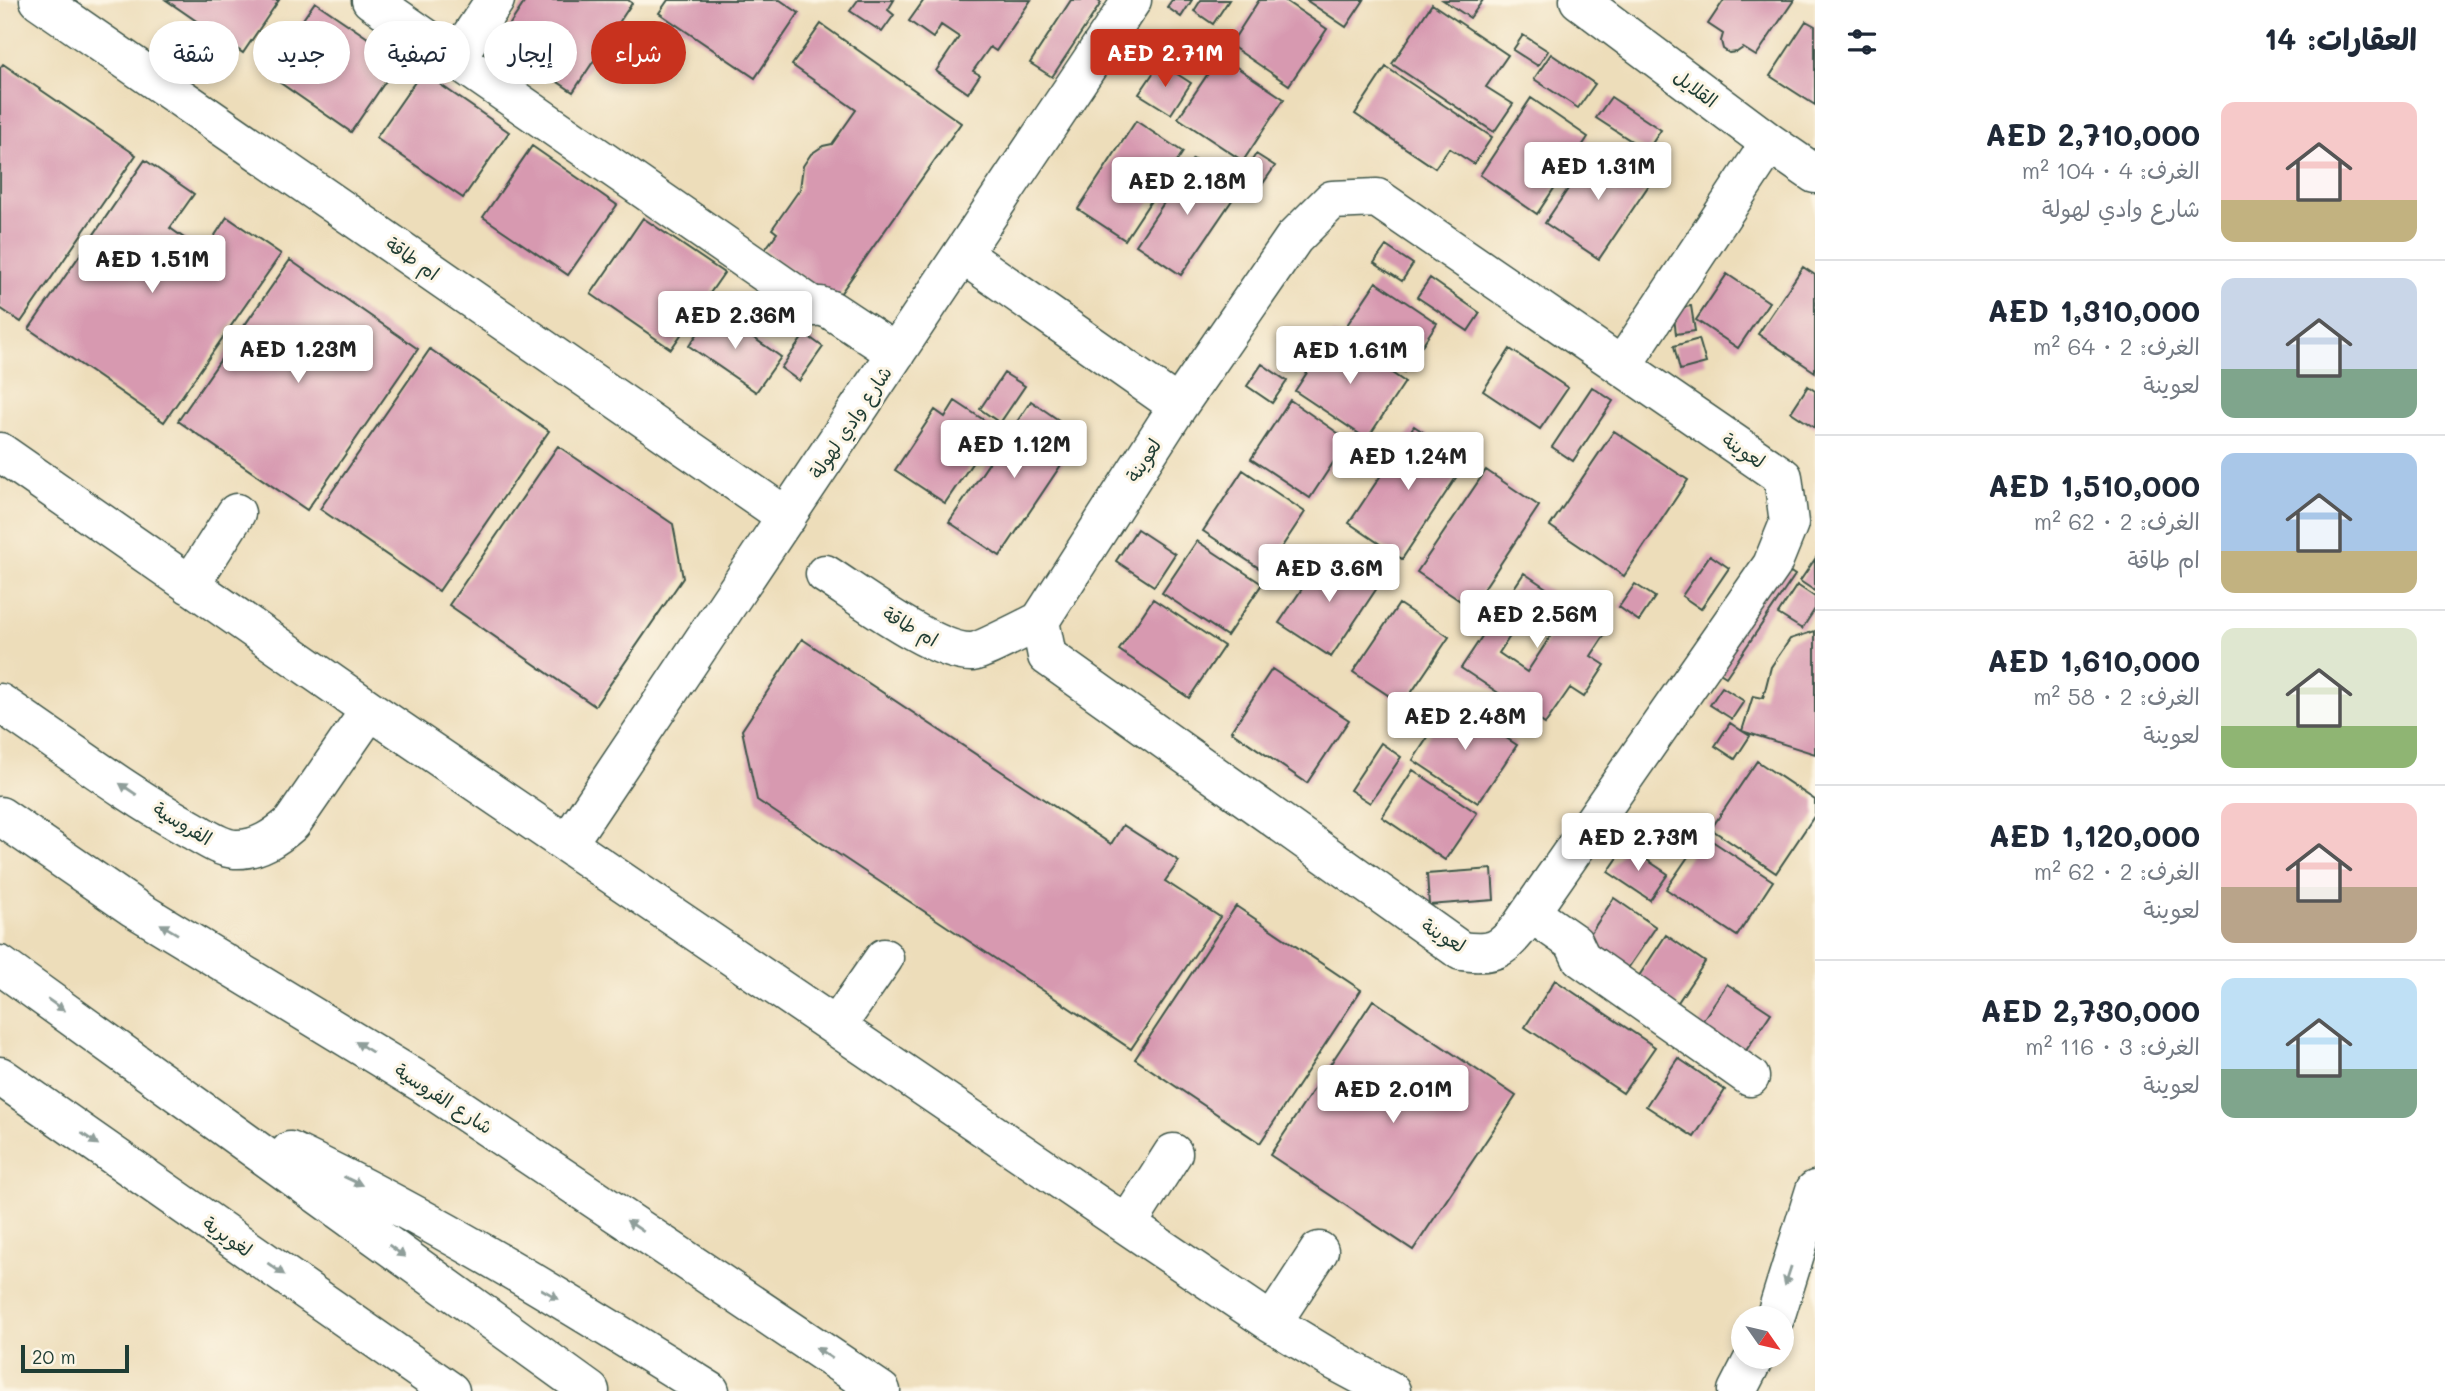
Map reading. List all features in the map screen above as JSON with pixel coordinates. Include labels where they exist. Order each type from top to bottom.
[{"type":"main road","name":"ام طاقة","points":[[39,0],[787,517]]},
{"type":"main road","points":[[370,0],[401,21]]},
{"type":"main road","points":[[470,37],[495,0]]},
{"type":"main road","name":"شارع وادي لهولة","points":[[567,844],[1132,0]]},
{"type":"main road","name":"القلايل","points":[[1579,0],[1815,174]]},
{"type":"main road","points":[[470,68],[814,307],[831,310],[890,361]]},
{"type":"main road","points":[[1622,366],[1770,143]]},
{"type":"main road","name":"لعوينة","points":[[1377,198],[1622,366],[1783,477],[1789,523],[1772,565],[1526,920],[1505,946],[1481,954],[1461,951],[1046,656],[1040,621],[1178,406],[1294,238],[1332,200],[1377,198]]},
{"type":"main road","points":[[962,254],[1178,406]]},
{"type":"main road","points":[[0,453],[370,710],[1272,1323],[1391,1391]]},
{"type":"main road","points":[[190,584],[236,513]]},
{"type":"main road","name":"ام طاقة","points":[[825,574],[917,632],[949,648],[973,652],[1040,621]]},
{"type":"main road","name":"الفروسية","points":[[0,703],[168,817],[222,846],[236,849],[255,846],[276,838],[292,823],[370,710]]},
{"type":"main road","name":"شارع الفروسية","points":[[0,816],[135,908],[422,1083],[881,1391]]},
{"type":"main road","points":[[1526,920],[1564,958],[1581,958],[1750,1077]]},
{"type":"main road","points":[[836,1027],[884,958]]},
{"type":"main road","points":[[0,965],[590,1391]]},
{"type":"main road","points":[[0,1076],[17,1100]]},
{"type":"main road","name":"لغويرية","points":[[17,1100],[450,1391]]},
{"type":"main road","points":[[203,1110],[368,1189],[621,1335],[710,1391]]},
{"type":"main road","points":[[1127,1225],[1173,1153]]},
{"type":"main road","points":[[1778,1306],[1815,1190]]},
{"type":"main road","points":[[1272,1323],[1319,1251]]},
{"type":"main road","points":[[1737,1391],[1748,1369]]},
{"type":"main road","points":[[1748,1391],[1756,1369]]},
{"type":"building","points":[[166,0],[279,0],[265,21],[253,21],[253,38],[243,53],[239,50],[239,21],[197,21]]},
{"type":"building","points":[[526,0],[628,0],[632,3],[620,21],[591,21],[591,65],[573,92],[561,84],[577,84],[577,21],[512,21]]},
{"type":"building","points":[[668,0],[780,0],[799,13],[755,78],[686,31],[686,21],[671,21],[659,13]]},
{"type":"building","points":[[858,0],[894,0],[888,10],[894,15],[882,32],[850,11]]},
{"type":"building","points":[[924,0],[1031,0],[996,51],[990,47],[973,71],[980,75],[968,93],[936,71],[959,37],[941,25],[933,38],[909,21]]},
{"type":"building","points":[[1071,0],[1097,0],[1101,3],[1052,77],[1030,63]]},
{"type":"building","points":[[1172,0],[1192,0],[1181,17],[1167,7]]},
{"type":"building","points":[[1201,0],[1229,0],[1213,24],[1194,11]]},
{"type":"building","points":[[1259,0],[1284,0],[1327,29],[1289,85],[1230,45]]},
{"type":"building","points":[[1306,0],[1364,0],[1346,27]]},
{"type":"building","points":[[1443,0],[1483,0],[1470,18]]},
{"type":"building","points":[[1724,0],[1794,0],[1756,56],[1743,48],[1729,53],[1723,49],[1723,34],[1708,24]]},
{"type":"building","points":[[315,2],[343,21],[302,21]]},
{"type":"building","points":[[1432,4],[1508,55],[1486,87],[1513,104],[1494,132],[1392,64]]},
{"type":"building","points":[[1806,21],[1815,26],[1815,105],[1770,76]]},
{"type":"building","points":[[821,24],[961,123],[835,301],[764,251],[777,233],[772,229],[800,189],[803,166],[811,154],[832,144],[856,110],[792,65]]},
{"type":"building","points":[[350,26],[364,35],[364,84],[384,84],[351,132],[282,84],[350,84]]},
{"type":"building","points":[[1523,35],[1548,51],[1538,66],[1513,50]]},
{"type":"building","points":[[1551,54],[1595,84],[1578,108],[1534,79]]},
{"type":"building","points":[[1220,56],[1284,99],[1243,161],[1178,118]]},
{"type":"building","points":[[1160,63],[1191,83],[1171,114],[1139,94]]},
{"type":"building","points":[[3,64],[136,155],[21,322],[0,308],[0,68]]},
{"type":"building","points":[[1386,67],[1492,137],[1474,164],[1449,148],[1435,168],[1355,114]]},
{"type":"building","points":[[414,84],[439,84],[509,132],[463,198],[376,138]]},
{"type":"building","points":[[1611,97],[1661,130],[1647,151],[1596,118]]},
{"type":"building","points":[[1531,98],[1588,137],[1537,214],[1480,175]]},
{"type":"building","points":[[1136,121],[1183,152],[1125,240],[1078,209]]},
{"type":"building","points":[[532,146],[617,205],[568,275],[483,217]]},
{"type":"building","points":[[1597,146],[1651,182],[1599,259],[1545,223]]},
{"type":"building","points":[[1256,154],[1275,166],[1257,192],[1239,180]]},
{"type":"building","points":[[1193,159],[1239,190],[1181,275],[1136,245]]},
{"type":"building","points":[[145,160],[194,194],[170,228],[204,252],[227,217],[281,254],[164,422],[29,329]]},
{"type":"building","points":[[643,218],[724,273],[671,349],[591,294]]},
{"type":"building","points":[[1386,246],[1413,264],[1402,281],[1374,263]]},
{"type":"building","points":[[290,260],[418,349],[307,510],[178,421]]},
{"type":"building","points":[[1803,267],[1815,275],[1815,372],[1758,334]]},
{"type":"building","points":[[1727,274],[1769,302],[1738,348],[1696,320]]},
{"type":"building","points":[[1430,278],[1480,313],[1468,331],[1417,297]]},
{"type":"building","points":[[1376,282],[1437,323],[1404,372],[1343,331]]},
{"type":"building","points":[[1691,306],[1695,331],[1676,334],[1673,309]]},
{"type":"building","points":[[714,310],[781,357],[756,392],[689,346]]},
{"type":"building","points":[[1333,333],[1405,382],[1367,439],[1295,391]]},
{"type":"building","points":[[805,334],[823,347],[799,381],[781,368]]},
{"type":"building","points":[[1699,339],[1706,363],[1680,370],[1674,346]]},
{"type":"building","points":[[430,349],[549,431],[439,591],[320,509]]},
{"type":"building","points":[[1510,349],[1568,388],[1540,429],[1483,391]]},
{"type":"building","points":[[1262,364],[1287,381],[1272,403],[1247,386]]},
{"type":"building","points":[[1004,373],[1025,386],[1000,423],[980,409]]},
{"type":"building","points":[[1808,386],[1815,391],[1815,428],[1791,412]]},
{"type":"building","points":[[1592,387],[1613,401],[1573,461],[1552,447]]},
{"type":"building","points":[[1290,400],[1348,440],[1310,498],[1251,459]]},
{"type":"building","points":[[955,401],[996,428],[945,503],[895,470],[935,410],[945,417]]},
{"type":"building","points":[[1031,401],[1063,423],[1071,450],[1000,556],[949,522]]},
{"type":"building","points":[[1414,426],[1467,461],[1402,559],[1349,523]]},
{"type":"building","points":[[1614,431],[1688,480],[1624,576],[1550,526]]},
{"type":"building","points":[[558,446],[673,524],[683,578],[595,706],[449,605]]},
{"type":"building","points":[[1243,470],[1305,512],[1265,572],[1203,531]]},
{"type":"building","points":[[1486,470],[1539,506],[1471,608],[1417,572]]},
{"type":"building","points":[[1137,529],[1175,554],[1154,586],[1116,561]]},
{"type":"building","points":[[1197,541],[1262,584],[1227,636],[1162,593]]},
{"type":"building","points":[[1328,550],[1379,585],[1331,657],[1279,623]]},
{"type":"building","points":[[1710,555],[1729,568],[1701,609],[1682,596]]},
{"type":"building","points":[[1815,559],[1815,591],[1800,581]]},
{"type":"building","points":[[1777,563],[1795,575],[1726,677],[1709,666]]},
{"type":"building","points":[[1524,573],[1608,630],[1591,656],[1605,665],[1584,697],[1570,688],[1545,724],[1461,668]],"holes":[[[1522,618],[1550,637],[1527,672],[1499,653]]]},
{"type":"building","points":[[1635,584],[1655,597],[1639,621],[1619,607]]},
{"type":"building","points":[[1797,585],[1815,597],[1815,609],[1802,629],[1778,614]]},
{"type":"building","points":[[1153,599],[1224,646],[1189,698],[1119,650]]},
{"type":"building","points":[[1399,604],[1449,637],[1403,705],[1353,672]]},
{"type":"building","points":[[1815,631],[1815,754],[1742,731],[1753,696],[1763,698],[1771,667],[1790,639]]},
{"type":"building","points":[[802,639],[1111,844],[1123,825],[1179,861],[1165,881],[1220,917],[1131,1049],[757,800],[742,730]]},
{"type":"building","points":[[1272,669],[1349,720],[1307,783],[1231,731]]},
{"type":"building","points":[[1722,687],[1744,701],[1732,719],[1710,705]]},
{"type":"building","points":[[1451,702],[1517,745],[1478,803],[1413,760]]},
{"type":"building","points":[[1730,723],[1750,736],[1735,759],[1715,746]]},
{"type":"building","points":[[1381,743],[1401,757],[1370,803],[1350,790]]},
{"type":"building","points":[[1757,761],[1815,800],[1815,815],[1776,873],[1711,829]]},
{"type":"building","points":[[1413,770],[1477,813],[1445,860],[1382,817]]},
{"type":"building","points":[[1703,835],[1773,881],[1737,936],[1666,889]]},
{"type":"building","points":[[1626,846],[1668,874],[1650,900],[1608,872]]},
{"type":"building","points":[[1492,869],[1494,900],[1429,905],[1427,874]]},
{"type":"building","points":[[1614,898],[1656,927],[1624,974],[1582,946]]},
{"type":"building","points":[[1236,906],[1361,990],[1260,1143],[1135,1059]]},
{"type":"building","points":[[1666,935],[1705,962],[1672,1011],[1633,985]]},
{"type":"building","points":[[1555,980],[1655,1047],[1623,1093],[1525,1027]]},
{"type":"building","points":[[1727,984],[1771,1013],[1741,1058],[1697,1029]]},
{"type":"building","points":[[1373,1000],[1516,1096],[1413,1250],[1270,1155]]},
{"type":"building","points":[[1678,1058],[1725,1090],[1694,1137],[1646,1106]]}]
